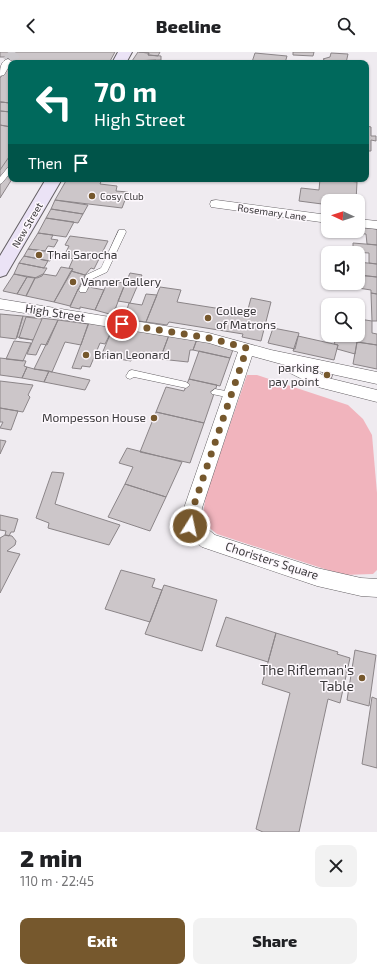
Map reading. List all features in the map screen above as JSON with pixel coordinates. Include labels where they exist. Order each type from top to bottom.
[{"type":"street","points":[[0,73],[8,62]]},
{"type":"street","name":"New Street","points":[[0,272],[52,182]]},
{"type":"street","name":"Rosemary Lane","points":[[216,204],[321,219]]},
{"type":"street","points":[[365,224],[377,225]]},
{"type":"street","name":"High Street","points":[[0,304],[72,312],[116,323],[209,338],[271,356]]},
{"type":"street","name":"Choristers Square","points":[[247,348],[223,394],[193,508],[190,526],[209,541],[317,577],[361,587],[377,588]]},
{"type":"street","points":[[271,356],[377,378]]},
{"type":"street","points":[[271,356],[324,383],[377,396]]},
{"type":"lane","points":[[0,182],[8,171]]},
{"type":"lane","points":[[83,290],[89,277],[104,270],[122,232]]},
{"type":"lane","points":[[130,376],[132,373],[186,385]]},
{"type":"shaded area","points":[[247,375],[257,375],[348,405],[363,419],[372,435],[377,493],[377,570],[373,574],[343,575],[217,534],[207,526],[203,514],[206,494]]},
{"type":"building","points":[[0,52],[115,52],[111,60],[8,60],[8,61],[4,61],[8,57],[0,57]]},
{"type":"building","points":[[138,52],[149,53],[148,55],[161,56],[161,60],[133,60]]},
{"type":"building","points":[[139,52],[160,52],[158,56]]},
{"type":"building","points":[[293,52],[314,52],[313,56],[293,55]]},
{"type":"building","points":[[255,53],[287,56],[286,60],[253,60]]},
{"type":"building","points":[[331,53],[348,54],[347,60],[323,59],[330,57]]},
{"type":"building","points":[[8,67],[8,103],[0,102],[0,78]]},
{"type":"building","points":[[0,102],[8,103],[8,112],[0,111]]},
{"type":"building","points":[[0,102],[8,103],[8,182],[10,182],[0,198]]},
{"type":"building","points":[[0,111],[8,112],[8,126],[0,125]]},
{"type":"building","points":[[0,125],[8,126],[8,158],[0,170]]},
{"type":"building","points":[[369,126],[371,127],[371,136],[376,136],[376,141],[371,140],[371,151],[369,151]]},
{"type":"building","name":"Cosy Club","points":[[65,182],[101,182],[100,184],[117,186],[116,191],[128,192],[122,208],[55,200]]},
{"type":"building","points":[[320,182],[357,182],[356,194],[321,194],[321,204],[299,201],[301,188],[319,190]]},
{"type":"building","points":[[55,200],[88,205],[83,214],[51,209]]},
{"type":"building","points":[[51,209],[83,214],[78,223],[46,218]]},
{"type":"building","points":[[46,218],[74,222],[66,237],[38,233]]},
{"type":"building","points":[[365,228],[377,229],[377,245],[367,244]]},
{"type":"building","points":[[38,233],[53,235],[51,239],[58,240],[54,247],[48,246],[45,251],[28,249]]},
{"type":"building","points":[[70,236],[108,241],[94,269],[91,268],[85,275],[71,271],[73,269],[69,268],[73,259],[64,256],[69,246],[65,245]]},
{"type":"building","points":[[353,243],[377,245],[377,264],[369,263],[369,253],[365,253],[365,246],[353,246]]},
{"type":"building","name":"Thai Sarocha","points":[[28,249],[54,253],[50,261],[24,256]]},
{"type":"building","points":[[24,256],[48,261],[44,268],[19,263]]},
{"type":"building","points":[[19,263],[47,268],[42,276],[37,278],[14,274]]},
{"type":"building","points":[[365,263],[377,264],[377,277],[365,276]]},
{"type":"building","points":[[61,267],[73,269],[54,302],[26,296],[35,278],[43,274],[56,276]]},
{"type":"building","name":"Vanner Gallery","points":[[71,271],[85,275],[70,306],[54,302]]},
{"type":"building","points":[[130,273],[142,275],[130,303],[118,301]]},
{"type":"building","points":[[14,274],[27,277],[17,294],[3,291]]},
{"type":"building","points":[[365,276],[377,277],[377,294],[371,293],[371,290],[365,289]]},
{"type":"building","points":[[27,277],[35,278],[26,296],[17,294]]},
{"type":"building","points":[[108,281],[125,283],[113,315],[95,310]]},
{"type":"building","points":[[89,287],[104,290],[95,310],[70,307],[78,289],[86,291]]},
{"type":"building","name":"College of Matrons","points":[[160,287],[181,290],[177,302],[247,313],[251,298],[271,302],[261,341],[242,337],[243,334],[169,322],[167,325],[146,322]]},
{"type":"building","points":[[371,293],[377,294],[377,321],[372,321]]},
{"type":"building","points":[[146,294],[157,295],[146,322],[124,319],[129,303],[142,305]]},
{"type":"building","points":[[115,308],[127,310],[120,331],[108,329]]},
{"type":"building","points":[[0,314],[23,316],[16,339],[0,337]]},
{"type":"building","points":[[23,316],[58,320],[47,345],[41,344],[36,355],[27,354],[33,340],[17,337]]},
{"type":"building","points":[[26,317],[42,319],[33,340],[19,338]]},
{"type":"building","points":[[58,320],[88,324],[81,345],[65,342],[52,372],[34,369]]},
{"type":"building","points":[[365,320],[372,321],[372,333],[377,334],[377,345],[357,342],[365,342]]},
{"type":"building","name":"Brian Leonard","points":[[89,323],[109,326],[108,329],[112,330],[105,344],[100,343],[90,367],[82,366],[81,369],[72,368]]},
{"type":"building","points":[[121,328],[169,335],[160,359],[133,355],[131,361],[101,356],[112,330],[120,331]]},
{"type":"building","points":[[273,328],[299,333],[295,349],[268,343]]},
{"type":"building","points":[[169,335],[197,339],[193,350],[190,350],[188,362],[160,359]]},
{"type":"building","points":[[298,336],[338,345],[334,360],[293,351]]},
{"type":"building","points":[[197,339],[234,347],[230,358],[193,350]]},
{"type":"building","points":[[14,341],[31,343],[23,361],[6,359]]},
{"type":"building","points":[[335,342],[357,342],[355,354],[337,349],[338,345],[334,344]]},
{"type":"building","points":[[357,342],[377,345],[377,369],[353,364]]},
{"type":"building","points":[[199,351],[230,358],[220,386],[189,379]]},
{"type":"building","points":[[0,358],[26,361],[24,366],[27,367],[22,378],[0,375]]},
{"type":"building","points":[[27,367],[49,371],[44,382],[22,378]]},
{"type":"building","points":[[49,371],[90,380],[85,390],[44,382]]},
{"type":"building","name":"parking pay point","points":[[323,372],[333,374],[331,379],[322,376]]},
{"type":"building","points":[[189,379],[217,385],[204,423],[156,412],[166,387],[184,391]]},
{"type":"building","points":[[0,381],[33,385],[28,395],[30,397],[23,412],[0,408]]},
{"type":"building","points":[[0,408],[18,411],[11,430],[0,428],[3,422],[0,422]]},
{"type":"building","points":[[156,412],[204,423],[190,463],[140,452]]},
{"type":"building","points":[[0,440],[6,441],[0,454]]},
{"type":"building","points":[[127,448],[182,462],[166,497],[125,484],[133,467],[119,463]]},
{"type":"building","points":[[52,472],[64,473],[55,504],[120,525],[109,545],[48,528],[49,523],[36,518]]},
{"type":"building","points":[[125,484],[166,497],[150,531],[108,517]]},
{"type":"building","points":[[0,515],[18,519],[14,532],[11,532],[9,536],[5,535],[6,531],[0,530]]},
{"type":"building","points":[[5,535],[12,536],[16,541],[15,545],[7,551],[20,554],[0,593],[0,538]]},
{"type":"building","points":[[121,570],[155,579],[152,587],[162,590],[150,622],[105,609]]},
{"type":"building","points":[[164,585],[217,600],[202,651],[145,634]]},
{"type":"building","points":[[226,617],[276,633],[268,662],[216,646]]},
{"type":"building","points":[[276,633],[338,652],[337,654],[350,658],[340,703],[328,699],[299,832],[263,832],[256,829],[290,693],[262,684]]},
{"type":"building","name":"The Rifleman's Table","points":[[355,650],[376,655],[369,706],[347,700]]},
{"type":"building","points":[[372,697],[377,699],[377,768],[362,764]]},
{"type":"tunnel","points":[[10,60],[16,52]]},
{"type":"place","name":"Cosy Club","points":[[92,196]]},
{"type":"place","name":"Thai Sarocha","points":[[39,255]]},
{"type":"place","name":"Vanner Gallery","points":[[73,282]]},
{"type":"place","name":"College of Matrons","points":[[208,318]]},
{"type":"place","name":"Brian Leonard","points":[[86,355]]},
{"type":"place","name":"parking pay point","points":[[327,375]]},
{"type":"place","name":"Mompesson House","points":[[154,418]]},
{"type":"place","name":"The Rifleman's Table","points":[[362,678]]},
{"type":"route","points":[[122,324],[209,338],[247,348],[193,508],[190,526]]}]
